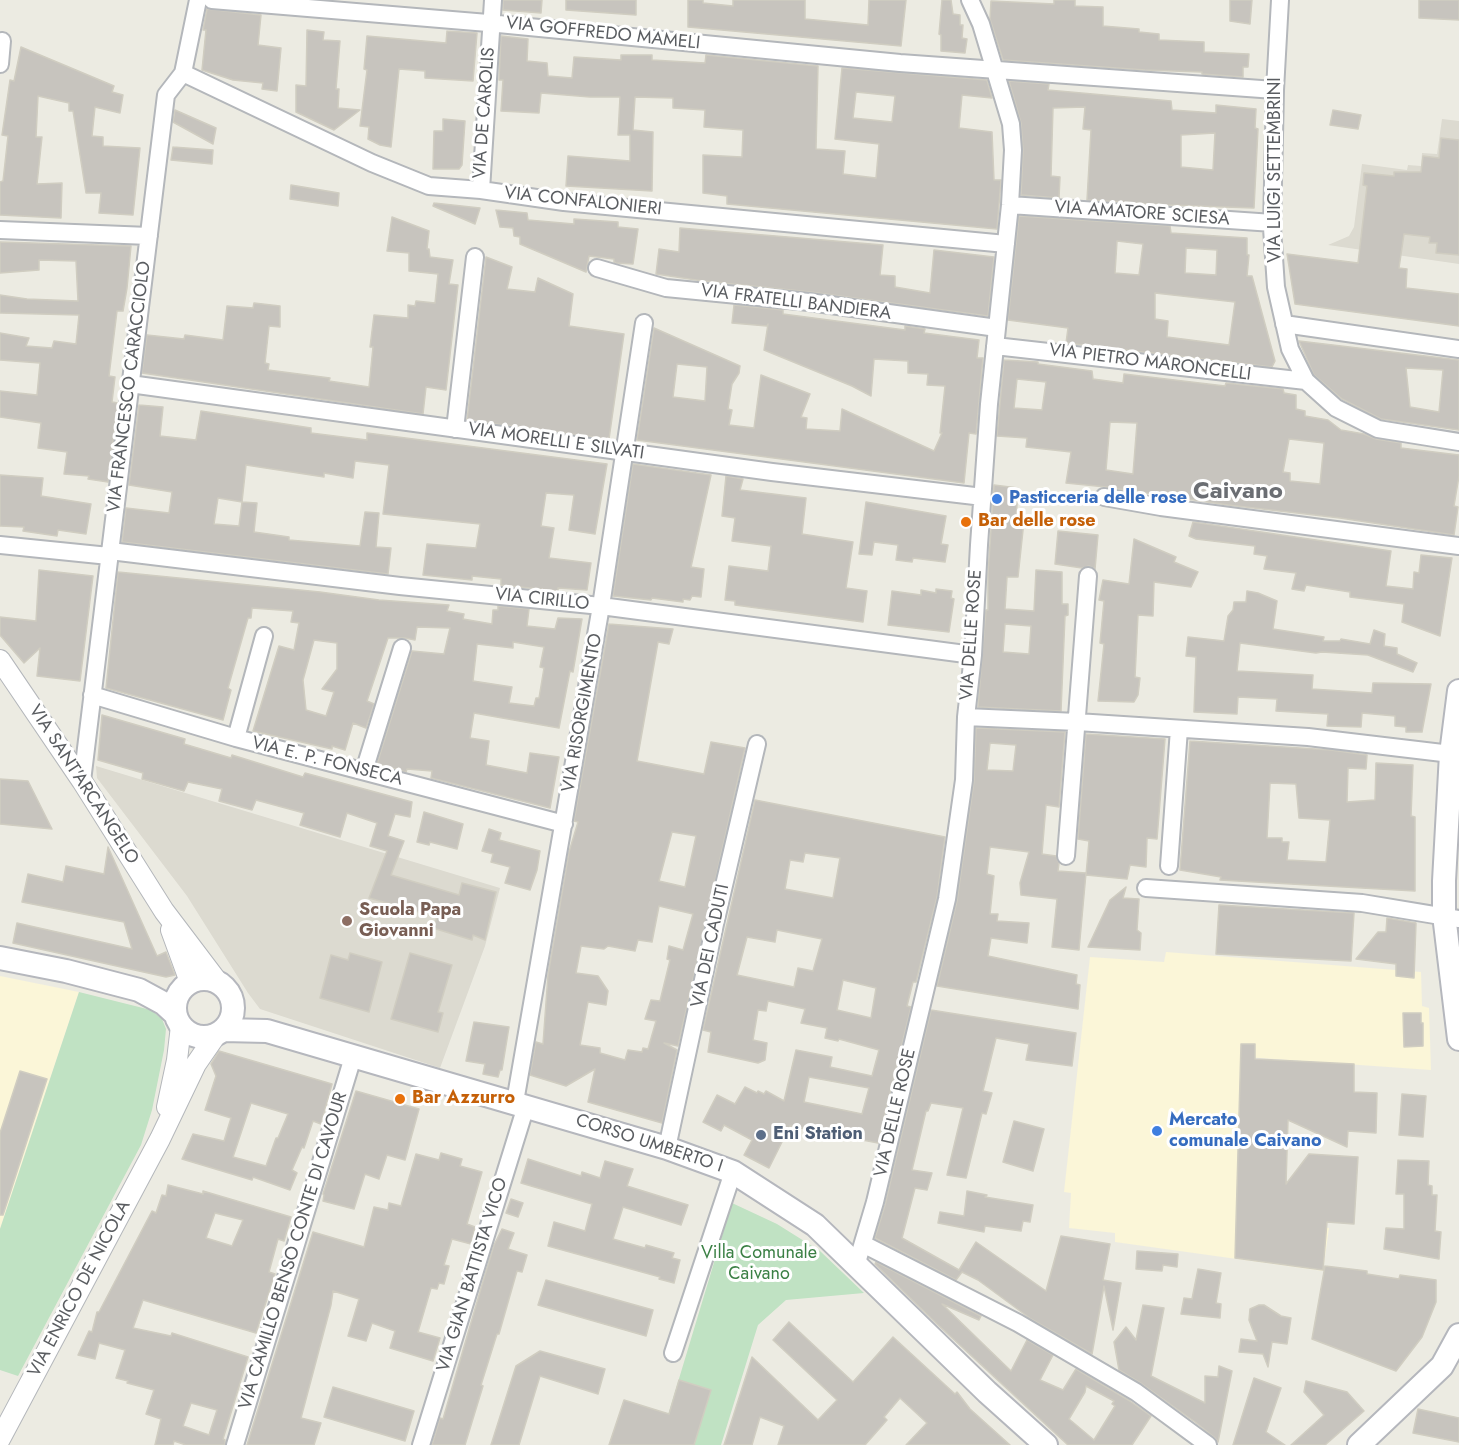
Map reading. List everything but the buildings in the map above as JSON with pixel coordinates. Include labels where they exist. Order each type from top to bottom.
[{"type":"main road","points":[[1459,691],[1451,754],[1454,798],[1452,917],[1459,1039]]},
{"type":"main road","points":[[0,958],[66,971],[139,990],[163,1004],[188,1033],[197,1037],[207,1037],[220,1032],[233,1015],[232,998],[223,985],[217,981],[204,978],[185,986],[139,990]]},
{"type":"main road","points":[[178,1020],[175,1005],[185,986]]},
{"type":"main road","name":"CORSO UMBERTO I","points":[[232,998],[267,1031]]},
{"type":"main road","name":"CORSO UMBERTO I","points":[[220,1032],[267,1031],[667,1148],[733,1172],[815,1225],[987,1392],[1046,1445]]},
{"type":"main road","points":[[1359,1445],[1442,1366],[1459,1335]]},
{"type":"street","name":"VIA FRANCESCO CARACCIOLO","points":[[82,781],[166,95],[183,72],[198,0]]},
{"type":"street","name":"VIA GOFFREDO MAMELI","points":[[212,0],[491,23],[781,52],[1275,90]]},
{"type":"street","name":"VIA DE CAROLIS","points":[[481,190],[493,0]]},
{"type":"street","name":"VIA DELLE ROSE","points":[[856,1266],[875,1202],[947,899],[964,780],[966,717],[973,655],[983,497],[1013,150],[1011,124],[981,24],[969,0]]},
{"type":"street","name":"VIA LUIGI SETTEMBRINI","points":[[1280,0],[1275,90],[1273,223],[1276,287],[1290,349],[1306,381],[1336,408],[1378,429],[1459,442]]},
{"type":"street","points":[[0,64],[2,41]]},
{"type":"street","name":"VIA CONFALONIERI","points":[[183,72],[372,163],[429,186],[481,190],[576,203],[1006,244]]},
{"type":"street","name":"VIA AMATORE SCIESA","points":[[1010,205],[1273,223]]},
{"type":"street","points":[[0,230],[148,236]]},
{"type":"street","points":[[455,429],[475,257]]},
{"type":"street","name":"VIA FRATELLI BANDIERA","points":[[597,268],[666,288],[809,302],[997,328]]},
{"type":"street","name":"VIA RISORGIMENTO","points":[[520,1104],[601,606],[644,323]]},
{"type":"street","points":[[1284,324],[1459,349]]},
{"type":"street","name":"VIA PIETRO MARONCELLI","points":[[995,346],[1306,381]]},
{"type":"street","name":"VIA MORELLI E SILVATI","points":[[130,384],[863,484],[983,497]]},
{"type":"street","points":[[1104,497],[1161,507],[1459,546]]},
{"type":"street","name":"VIA CIRILLO","points":[[0,545],[109,553],[379,584],[601,606],[973,655]]},
{"type":"street","points":[[1065,856],[1088,576]]},
{"type":"street","points":[[236,738],[264,636]]},
{"type":"street","points":[[364,771],[402,648]]},
{"type":"street","name":"VIA SANT'ARCANGELO","points":[[0,660],[82,781],[164,911]]},
{"type":"street","name":"VIA E. P. FONSECA","points":[[92,695],[236,738],[564,824]]},
{"type":"street","points":[[966,717],[1308,737],[1451,754]]},
{"type":"street","points":[[1169,866],[1179,729]]},
{"type":"street","name":"VIA DEI CADUTI","points":[[667,1148],[715,924],[758,744]]},
{"type":"street","points":[[1146,888],[1362,903],[1452,917]]},
{"type":"street","points":[[164,911],[217,981]]},
{"type":"street","points":[[164,911],[185,986]]},
{"type":"street","points":[[160,1138],[177,1060],[178,1020]]},
{"type":"street","points":[[160,1138],[196,1064],[220,1032]]},
{"type":"street","name":"VIA CAMILLO BENSO CONTE DI CAVOUR","points":[[235,1445],[353,1057]]},
{"type":"street","name":"VIA GIAN BATTISTA VICO","points":[[421,1445],[520,1104]]},
{"type":"street","name":"VIA ENRICO DE NICOLA","points":[[0,1439],[160,1138]]},
{"type":"street","points":[[673,1353],[733,1172]]},
{"type":"street","points":[[863,1244],[1018,1323],[1136,1392],[1208,1445]]},
{"type":"shaded area","points":[[1442,119],[1459,121],[1459,264],[1328,245],[1349,236],[1354,227],[1362,164],[1407,170],[1408,165],[1421,166],[1422,153],[1437,154]]},
{"type":"shaded area","name":"Scuola Papa Giovanni","points":[[96,766],[500,888],[485,946],[440,1068],[260,1009],[187,896],[97,778]]},
{"type":"shaded area","name":"Mercato comunale Caivano","points":[[1166,952],[1421,972],[1422,1006],[1429,1008],[1431,1070],[1246,1057],[1239,1220],[1329,1228],[1323,1271],[1115,1242],[1115,1233],[1069,1228],[1071,1193],[1064,1192],[1090,957],[1164,962]]},
{"type":"shaded area","points":[[0,976],[79,992],[0,1229]]},
{"type":"green space","points":[[79,992],[151,1010],[162,1019],[166,1029],[164,1050],[152,1110],[141,1145],[18,1376],[0,1370],[0,1229]]},
{"type":"green space","name":"Villa Comunale Caivano","points":[[732,1203],[777,1224],[820,1251],[864,1293],[786,1300],[758,1325],[721,1445],[659,1445]]},
{"type":"place","name":"Pasticceria delle rose","points":[[997,499]]},
{"type":"place","name":"Bar delle rose","points":[[966,522]]},
{"type":"place","name":"Scuola Papa Giovanni","points":[[347,921]]},
{"type":"place","name":"Bar Azzurro","points":[[400,1099]]},
{"type":"place","name":"Mercato comunale Caivano","points":[[1157,1131]]},
{"type":"place","name":"Eni Station","points":[[761,1135]]},
{"type":"district","name":"Caivano","points":[[1238,492]]}]
